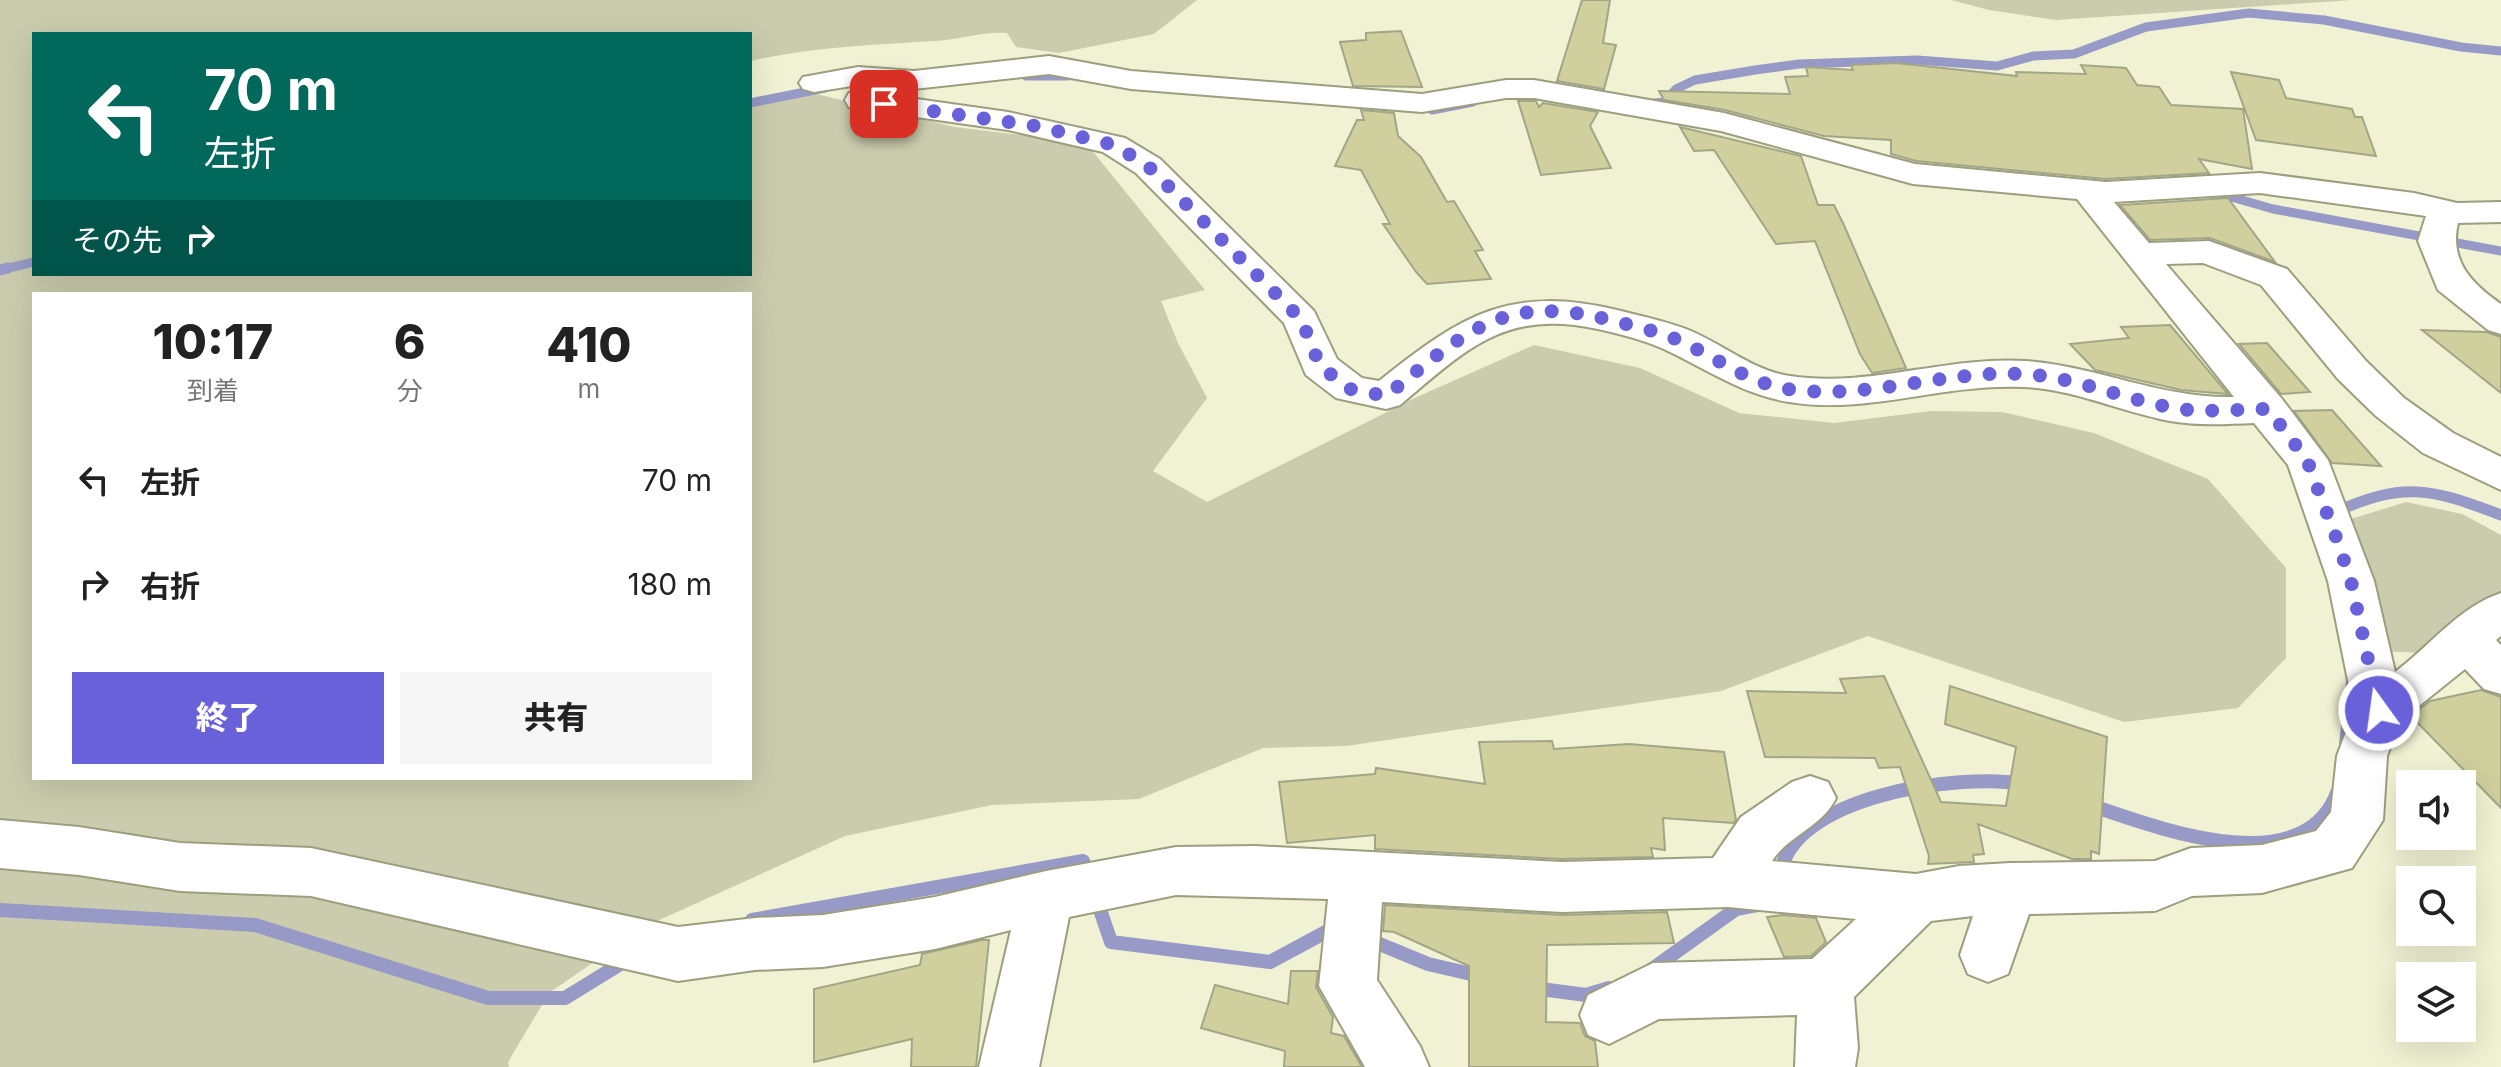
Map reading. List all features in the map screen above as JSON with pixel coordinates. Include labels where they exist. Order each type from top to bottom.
[{"type":"street","points":[[2268,409],[2188,410],[2071,381],[2025,374],[1951,378],[1837,394],[1789,389],[1759,383],[1684,343],[1563,310],[1530,310],[1481,326],[1450,345],[1386,396],[1350,389],[1320,366],[1301,319],[1148,166],[1114,145],[1036,126],[828,92],[814,83],[858,76],[914,80],[1059,65],[1131,80],[1422,103],[1506,89],[1534,89],[1724,122],[1913,174],[2141,191],[2224,183],[2260,183],[2414,203],[2453,212],[2501,212]]},
{"type":"street","points":[[0,844],[180,867],[311,872],[678,954],[755,944],[823,941],[935,923],[1046,896],[1176,871],[1255,870],[1562,887],[1728,882],[1916,899],[1959,891],[2010,888],[2155,886],[2191,872],[2262,869],[2333,851],[2357,820],[2362,756],[2379,710],[2351,581],[2337,540],[2307,460],[2086,189]]},
{"type":"street","points":[[2453,212],[2442,217],[2436,241],[2456,290],[2501,322]]},
{"type":"street","points":[[2138,254],[2209,252],[2240,267],[2274,277],[2342,359],[2390,407],[2438,443],[2501,475]]},
{"type":"street","points":[[2379,710],[2436,668],[2464,639],[2501,611]]},
{"type":"street","points":[[2464,639],[2501,675]]},
{"type":"street","points":[[1728,882],[1760,834],[1810,798]]},
{"type":"street","points":[[1357,875],[1348,986],[1399,1067]]},
{"type":"street","points":[[1988,955],[2010,888]]},
{"type":"street","points":[[1009,1067],[1046,896]]},
{"type":"street","points":[[1609,1015],[1653,991],[1824,986],[1916,899]]},
{"type":"street","points":[[1824,986],[1828,1048],[1825,1067]]},
{"type":"green space","points":[[0,0],[1197,0],[1154,34],[1059,53],[1016,47],[1007,33],[865,45],[752,61],[752,32],[32,32],[32,276],[752,276],[752,106],[812,93],[955,127],[1086,143],[1205,290],[1161,301],[1178,343],[1207,398],[1153,471],[1207,502],[1417,397],[1534,345],[1640,368],[1739,413],[1834,423],[1931,411],[2002,412],[2094,433],[2208,479],[2286,568],[2286,658],[2238,708],[2124,722],[1868,636],[1721,691],[1346,746],[1263,748],[1139,799],[992,805],[845,836],[646,926],[549,993],[508,1062],[509,1067],[0,1067]]},
{"type":"green space","points":[[1951,0],[2352,0],[2056,20],[1989,10]]},
{"type":"green space","points":[[2406,502],[2462,514],[2501,535],[2501,595],[2420,653],[2382,651],[2341,522]]},
{"type":"building","points":[[1582,0],[1610,0],[1603,43],[1616,45],[1604,89],[1557,81]]},
{"type":"building","points":[[1401,31],[1422,87],[1353,86],[1340,42],[1366,40],[1366,33]]},
{"type":"building","points":[[1896,63],[2017,76],[2016,72],[2086,74],[2081,65],[2126,68],[2137,85],[2159,87],[2171,105],[2243,109],[2252,169],[2199,159],[2209,173],[2106,179],[1916,161],[1891,154],[1891,140],[1824,136],[1725,110],[1664,100],[1659,91],[1790,94],[1785,77],[1808,76],[1806,67],[1853,70],[1851,65]]},
{"type":"building","points":[[2231,72],[2279,80],[2286,98],[2352,109],[2355,117],[2362,117],[2376,156],[2256,140]]},
{"type":"building","points":[[1518,101],[1536,101],[1539,107],[1543,103],[1598,112],[1590,126],[1611,168],[1541,175]]},
{"type":"building","points":[[1361,110],[1394,113],[1398,136],[1421,157],[1447,202],[1454,201],[1483,250],[1475,251],[1491,279],[1427,284],[1416,272],[1383,224],[1390,224],[1361,170],[1335,166],[1357,120],[1364,120]]},
{"type":"building","points":[[1680,127],[1801,156],[1818,205],[1834,205],[1843,223],[1906,368],[1872,373],[1860,354],[1815,241],[1776,244],[1714,150],[1694,151]]},
{"type":"building","points":[[2228,198],[2275,262],[2210,238],[2150,240],[2120,205]]},
{"type":"building","points":[[2170,325],[2228,394],[2181,390],[2095,370],[2070,344],[2129,338],[2121,327]]},
{"type":"building","points":[[2422,330],[2486,332],[2501,337],[2501,393]]},
{"type":"building","points":[[2267,343],[2310,392],[2281,394],[2239,344]]},
{"type":"building","points":[[2332,410],[2381,466],[2332,463],[2294,411]]},
{"type":"building","points":[[1884,676],[1941,802],[2006,806],[2016,747],[1945,724],[1950,686],[2107,737],[2099,854],[2091,851],[2091,859],[2072,859],[1978,824],[1984,854],[1973,855],[1974,862],[1928,864],[1929,856],[1900,767],[1879,768],[1875,758],[1765,757],[1747,691],[1846,693],[1840,679]]},
{"type":"building","points":[[2481,690],[2501,697],[2501,808],[2476,782],[2476,770],[2464,770],[2411,716],[2430,701]]},
{"type":"building","points":[[1552,741],[1554,749],[1629,744],[1724,752],[1736,820],[1733,823],[1663,818],[1665,850],[1651,848],[1653,857],[1562,859],[1375,849],[1375,835],[1287,843],[1279,782],[1375,774],[1376,768],[1485,784],[1479,742]]},
{"type":"building","points":[[1385,905],[1562,915],[1667,912],[1674,943],[1547,945],[1546,1022],[1580,1023],[1585,1036],[1595,1041],[1598,1067],[1469,1067],[1469,966],[1394,932],[1383,931]]},
{"type":"building","points":[[1767,917],[1816,918],[1826,942],[1811,956],[1784,957]]},
{"type":"building","points":[[989,940],[976,1067],[911,1067],[912,1039],[814,1062],[814,989],[920,965],[922,954]]},
{"type":"building","points":[[1291,971],[1318,971],[1316,987],[1333,1017],[1331,1033],[1344,1036],[1362,1067],[1284,1067],[1285,1051],[1201,1028],[1215,985],[1288,1004]]},
{"type":"waterway","points":[[1646,104],[1664,102],[1676,89],[1695,80],[1755,70],[1799,64],[1917,60],[1997,66],[2033,56],[2074,54],[2146,27],[2249,13],[2324,20],[2461,47],[2501,51]]},
{"type":"waterway","points":[[1026,76],[1068,76]]},
{"type":"waterway","points":[[752,103],[825,88]]},
{"type":"waterway","points":[[1432,110],[1473,102]]},
{"type":"waterway","points":[[2214,192],[2273,209],[2501,251]]},
{"type":"waterway","points":[[8,268],[0,270],[32,262]]},
{"type":"waterway","points":[[2333,513],[2379,496],[2417,492],[2455,499],[2501,515]]},
{"type":"waterway","points":[[2346,744],[2353,683]]},
{"type":"waterway","points":[[1780,876],[1791,848],[1813,826],[1844,808],[1921,787],[1959,782],[2023,784]]},
{"type":"waterway","points":[[2087,804],[2186,834],[2260,843],[2293,837],[2319,821],[2337,793]]},
{"type":"waterway","points":[[752,920],[1083,861],[1089,878]]},
{"type":"waterway","points":[[1095,895],[1111,942],[1270,962],[1337,926]]},
{"type":"waterway","points":[[1648,972],[1736,909],[1757,905]]},
{"type":"waterway","points":[[0,910],[255,925],[488,998],[565,998],[630,958]]},
{"type":"waterway","points":[[1365,938],[1428,964],[1484,977]]},
{"type":"waterway","points":[[1533,988],[1586,995],[1609,988]]},
{"type":"route","points":[[884,104],[1008,121],[1064,131],[1114,145],[1148,166],[1301,319],[1320,366],[1350,389],[1386,396],[1450,345],[1481,326],[1530,310],[1563,310],[1648,330],[1684,343],[1759,383],[1789,389],[1837,394],[1951,378],[2025,374],[2071,381],[2188,410],[2268,409],[2307,460],[2337,540],[2351,581],[2379,710]]}]
